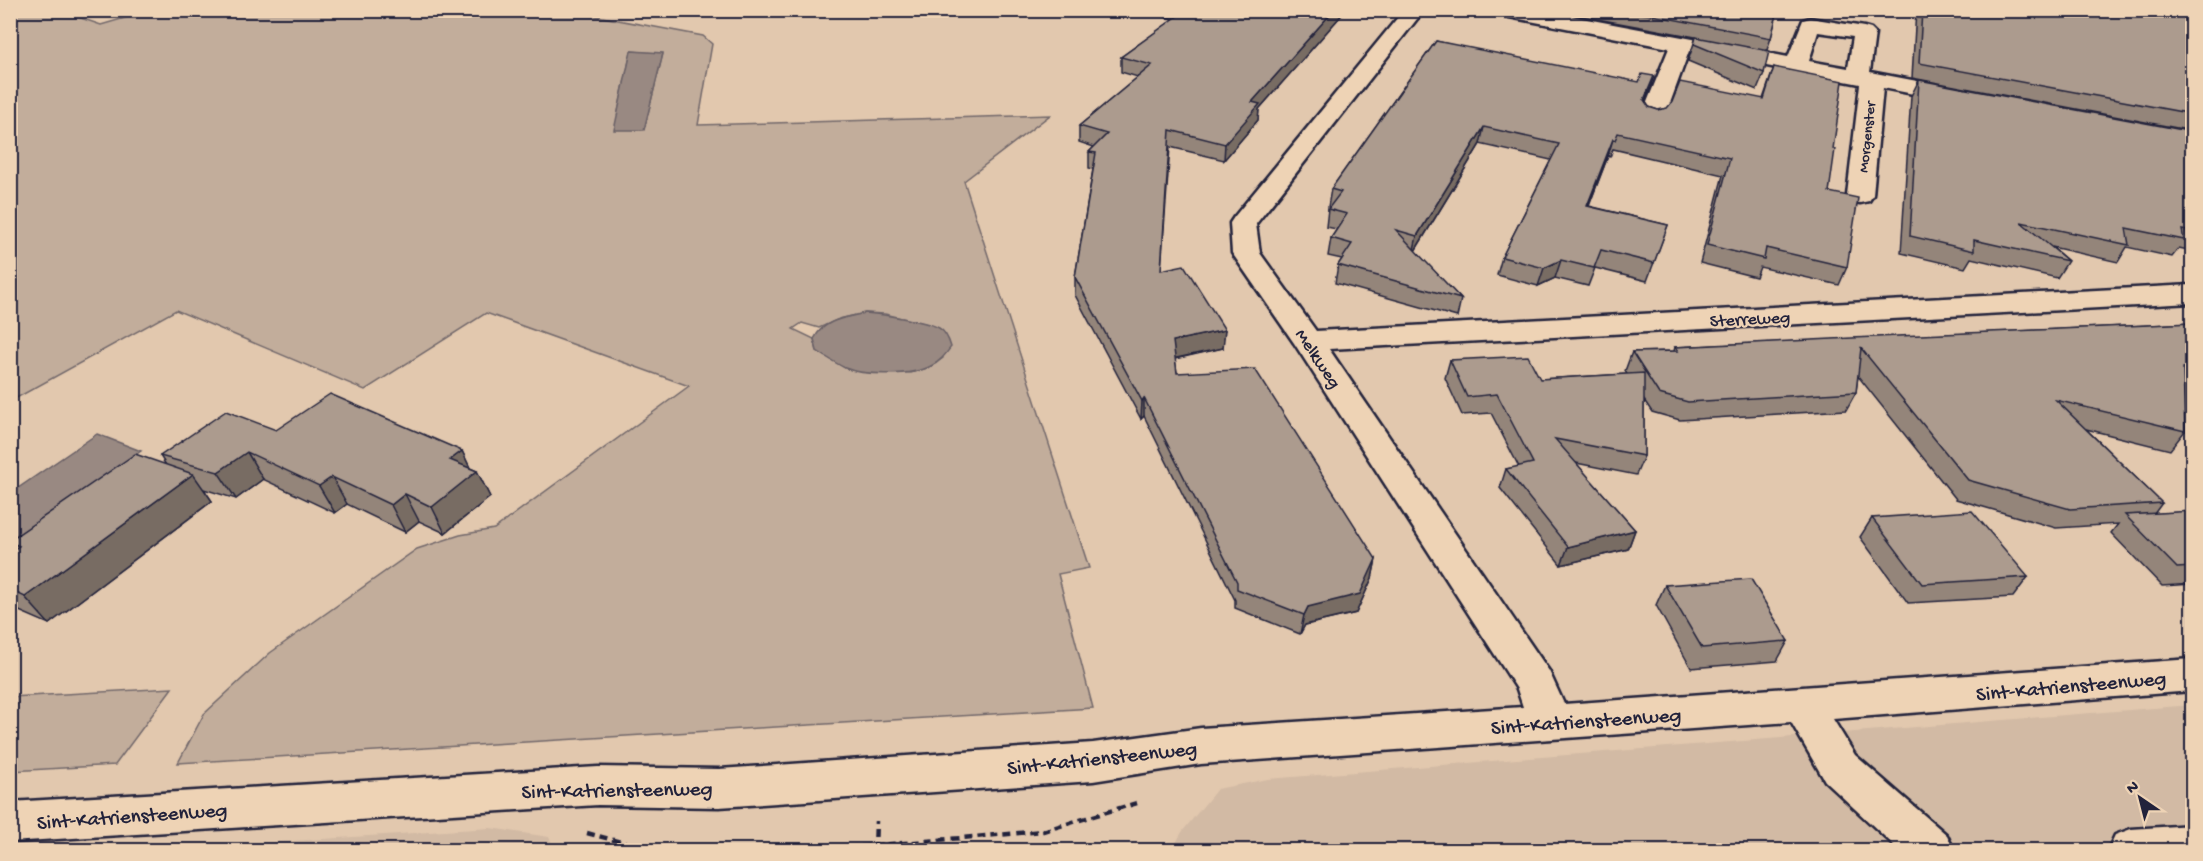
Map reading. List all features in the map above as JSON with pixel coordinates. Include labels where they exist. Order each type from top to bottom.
[{"type":"street","name":"Melkweg","points":[[1417,10],[1410,15],[1243,223],[1245,253],[1308,341],[1535,683],[1551,723]]},
{"type":"street","name":"Morgenster","points":[[1504,10],[1986,101]]},
{"type":"street","name":"Morgenster","points":[[1796,66],[1810,24],[1864,33],[1865,79],[1860,195]]},
{"type":"street","points":[[1653,117],[1681,44]]},
{"type":"street","name":"Sterreweg","points":[[1308,341],[2193,294]]},
{"type":"street","name":"Sint-Katriensteenweg","points":[[10,822],[598,786],[719,788],[1093,762],[1201,746],[1803,705],[2193,675]]},
{"type":"street","points":[[1803,705],[1840,768],[1931,850]]},
{"type":"street","points":[[2132,850],[2193,846]]},
{"type":"shaded area","points":[[152,10],[570,11],[703,36],[712,44],[698,125],[1050,115],[964,181],[1089,568],[1058,574],[1093,708],[178,763],[204,714],[270,653],[417,549],[460,535],[494,529],[689,386],[486,313],[365,390],[176,310],[11,401],[11,11],[70,11],[78,17],[101,25]],"holes":[[[631,51],[663,54],[644,129],[618,112]],[[865,313],[885,314],[931,325],[943,358],[930,367],[911,373],[847,369],[817,351],[814,339],[793,329],[802,323],[819,328],[839,319]]]},
{"type":"shaded area","points":[[631,51],[663,53],[644,130],[614,130]]},
{"type":"shaded area","points":[[865,313],[933,325],[944,332],[951,347],[940,360],[931,366],[913,372],[888,374],[853,371],[817,351],[814,339],[823,327],[836,320]]},
{"type":"shaded area","points":[[97,434],[141,451],[11,540],[11,493]]},
{"type":"shaded area","points":[[172,688],[115,765],[11,771],[11,697]]},
{"type":"shaded area","points":[[2192,705],[2192,850],[1172,850],[1182,832],[1217,789],[1268,779]]},
{"type":"shaded area","points":[[490,828],[549,837],[555,850],[154,850]]},
{"type":"building","points":[[1186,10],[1334,10],[1252,102],[1260,104],[1225,144],[1170,130],[1161,270],[1184,265],[1225,330],[1173,341],[1177,373],[1255,369],[1376,559],[1360,594],[1308,607],[1304,615],[1237,589],[1237,582],[1144,398],[1142,401],[1075,277],[1096,153],[1089,152],[1107,134],[1079,126],[1152,65],[1121,57]]},
{"type":"building","points":[[1625,10],[1778,10],[1771,38]]},
{"type":"building","points":[[1922,10],[2160,10],[2193,20],[2193,69],[2187,72],[2193,73],[2193,114],[1919,63]]},
{"type":"building","points":[[1696,37],[1769,51],[1764,73],[1694,44]]},
{"type":"building","points":[[1436,41],[1639,82],[1642,74],[1654,76],[1644,100],[1649,107],[1658,110],[1667,108],[1672,102],[1680,82],[1764,99],[1774,67],[1843,81],[1829,192],[1858,198],[1847,267],[1766,248],[1764,259],[1707,245],[1730,158],[1618,133],[1615,140],[1613,139],[1587,206],[1668,225],[1654,263],[1601,250],[1594,268],[1561,260],[1544,268],[1502,257],[1559,144],[1484,127],[1417,236],[1396,230],[1461,299],[1338,265],[1352,244],[1331,238],[1347,214],[1328,209],[1341,192],[1331,189]]},
{"type":"building","points":[[1919,80],[2193,132],[2193,232],[2182,230],[2184,240],[2126,228],[2129,245],[2021,222],[2068,261],[1974,240],[1974,251],[1910,236]]},
{"type":"building","points":[[2193,323],[2193,367],[2183,368],[2185,431],[2056,400],[2162,503],[2070,509],[1968,480],[1861,348],[1856,392],[1688,402],[1659,394],[1632,352],[1678,351],[1675,347]]},
{"type":"building","points":[[1528,356],[1540,379],[1644,373],[1644,456],[1555,439],[1635,530],[1568,547],[1506,469],[1533,463],[1497,394],[1467,397],[1450,360]]},
{"type":"building","points":[[330,394],[462,451],[450,460],[477,471],[432,507],[405,494],[391,505],[332,477],[319,486],[247,452],[218,472],[160,456],[226,411],[276,430]]},
{"type":"building","points":[[135,454],[193,474],[25,597],[10,590],[10,552],[19,546],[10,540]]},
{"type":"building","points":[[1972,511],[2028,577],[1922,584],[1872,518]]},
{"type":"building","points":[[2193,511],[2193,567],[2177,568],[2125,515]]},
{"type":"building","points":[[1751,579],[1788,641],[1702,648],[1665,585]]},
{"type":"building","points":[[2193,847],[2193,850],[2146,850]]}]
